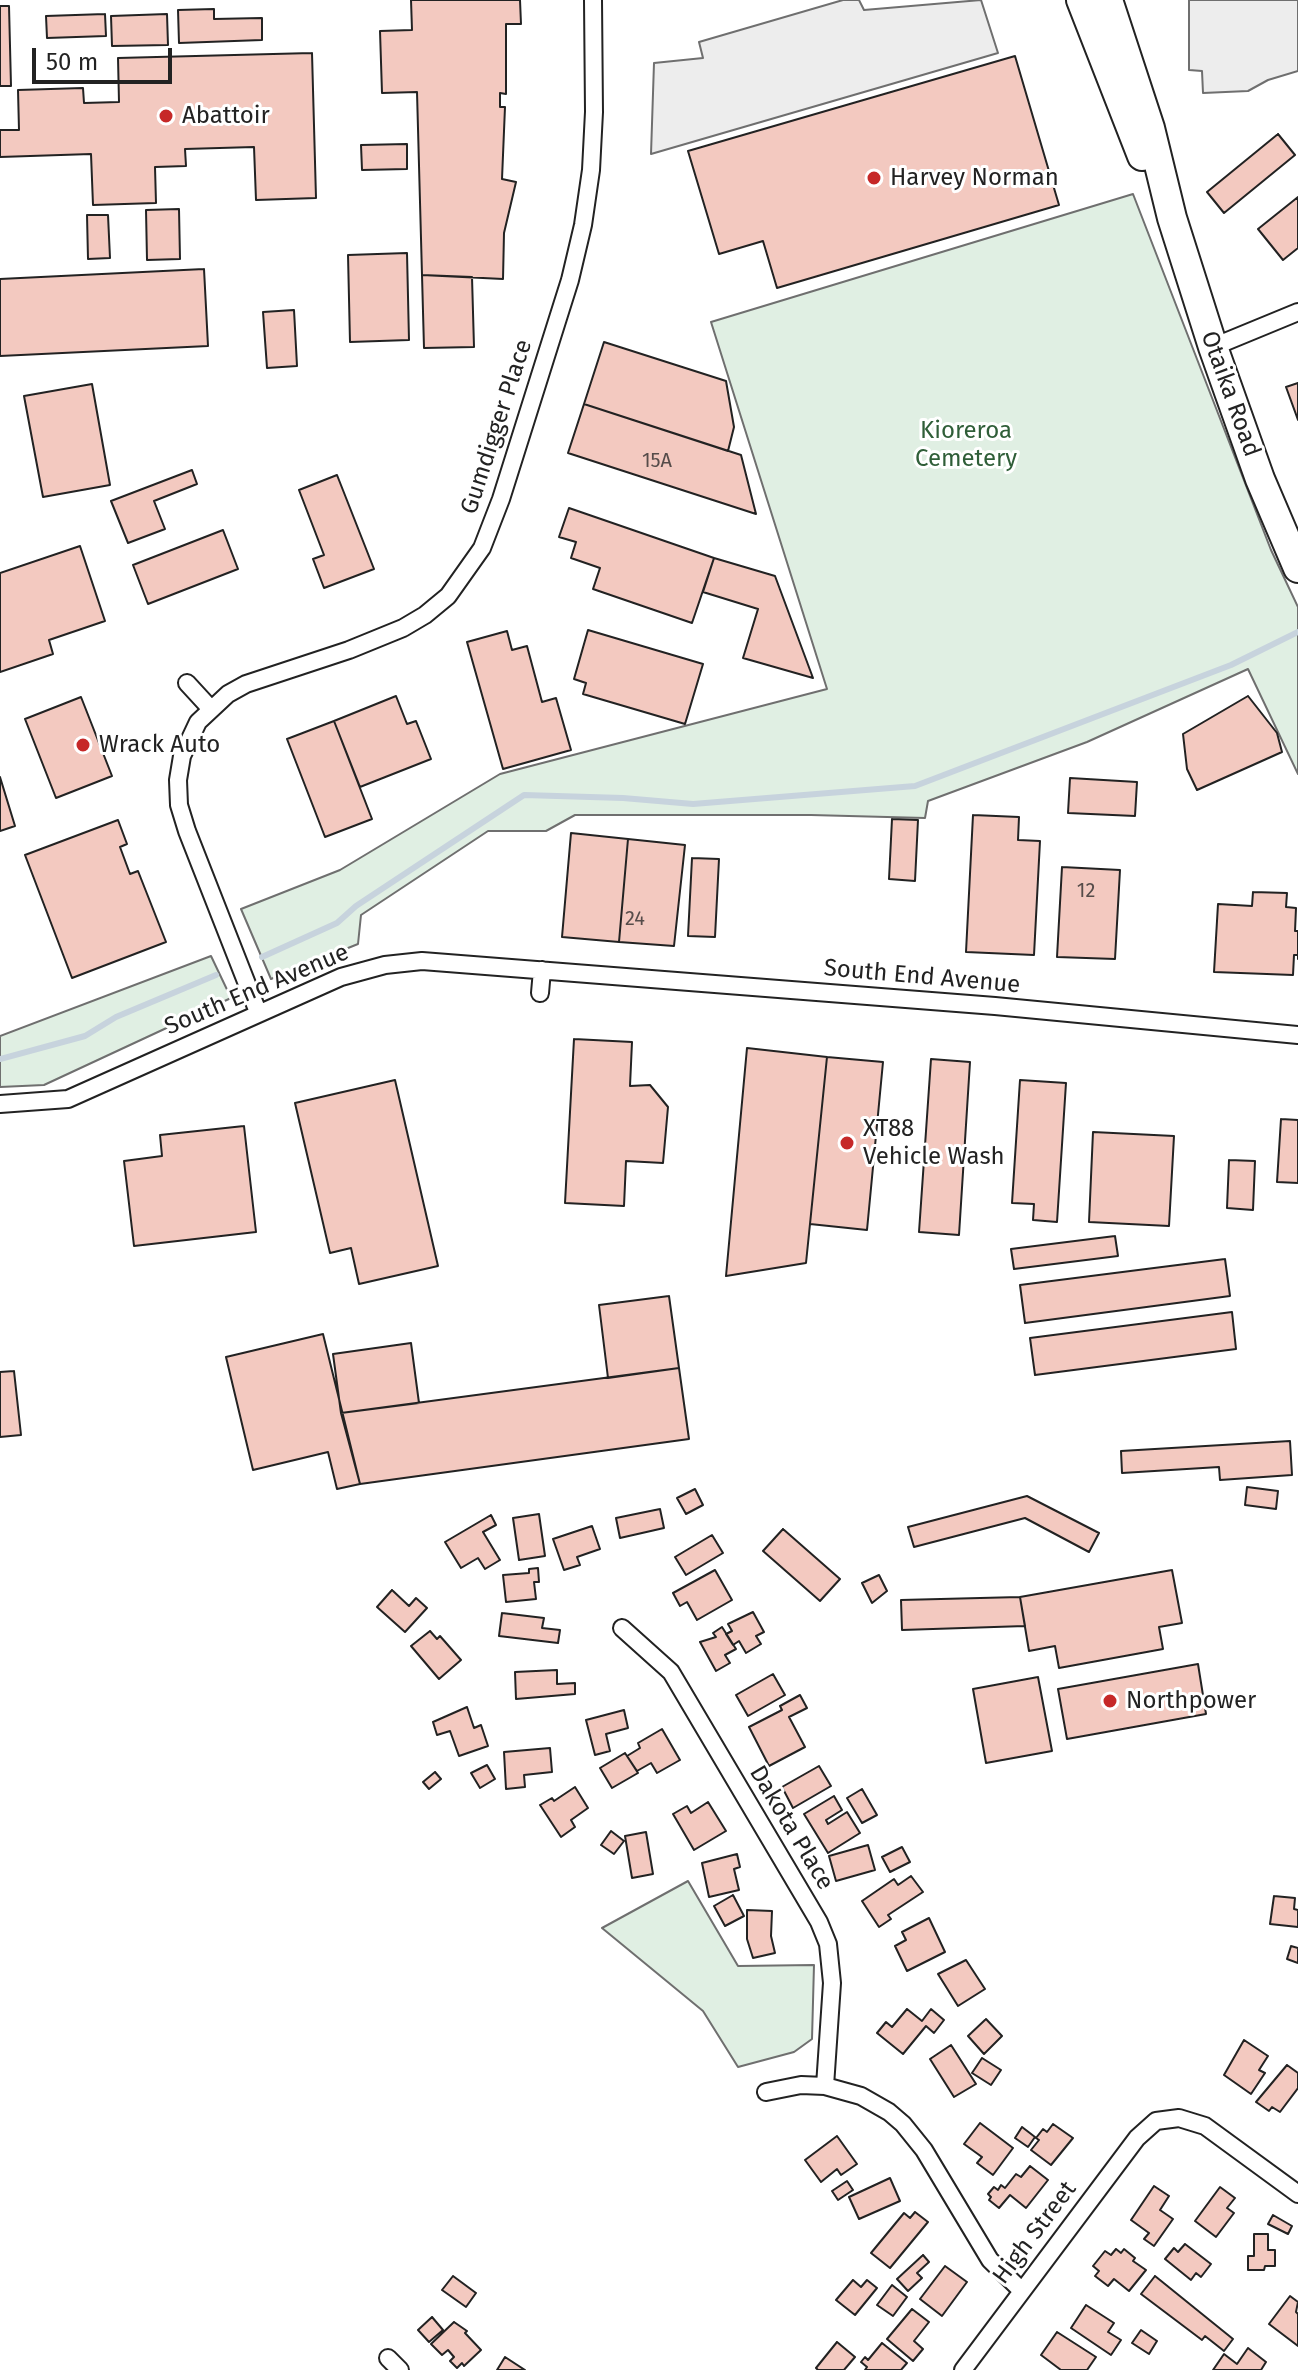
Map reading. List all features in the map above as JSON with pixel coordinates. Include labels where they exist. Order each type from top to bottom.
[{"type":"highway","name":"Otaika Road","points":[[1081,0],[1133,137],[1172,218]]},
{"type":"highway","name":"Otaika Road","points":[[1108,0],[1150,128],[1172,218],[1213,347],[1260,479],[1298,568]]},
{"type":"street","name":"Gumdigger Place","points":[[258,1012],[179,805],[178,780],[182,756],[198,722],[210,708],[246,684],[349,650],[403,628],[448,596],[482,548],[501,499],[570,280],[583,225],[591,170],[594,112],[593,0]]},
{"type":"street","points":[[1213,347],[1298,312]]},
{"type":"street","points":[[187,683],[210,708]]},
{"type":"street","name":"South End Avenue","points":[[0,1104],[68,1099],[341,977],[385,965],[422,961],[995,1006],[1298,1035]]},
{"type":"street","points":[[540,993],[542,970]]},
{"type":"street","name":"Dakota Place","points":[[622,1628],[671,1672],[819,1922],[828,1944],[832,1983],[825,2086]]},
{"type":"street","points":[[766,2092],[801,2085],[844,2090],[875,2103],[903,2124],[924,2150],[981,2248],[1000,2273],[1022,2291]]},
{"type":"street","name":"High Street","points":[[963,2370],[1147,2127],[1156,2121],[1179,2118],[1205,2126],[1298,2194]]},
{"type":"green space","name":"Kioreroa Cemetery","points":[[1133,194],[1271,550],[1298,607],[1298,774],[1248,669],[1087,742],[928,801],[925,818],[575,815],[546,831],[488,831],[361,915],[358,944],[271,979],[241,909],[340,870],[500,774],[827,689],[711,322]]},
{"type":"green space","points":[[211,956],[231,998],[44,1085],[0,1087],[0,1036]]},
{"type":"green space","points":[[688,1881],[738,1966],[814,1965],[812,2039],[794,2052],[738,2067],[703,2011],[602,1928]]},
{"type":"shaded area","points":[[843,0],[859,0],[864,10],[981,0],[998,53],[651,154],[654,63],[703,58],[699,42]]},
{"type":"shaded area","points":[[1189,0],[1298,0],[1298,71],[1268,80],[1248,91],[1203,93],[1202,71],[1189,70]]},
{"type":"building","points":[[411,0],[520,0],[521,24],[506,24],[506,94],[500,93],[500,107],[505,107],[502,179],[516,182],[504,233],[503,279],[422,275],[417,92],[382,93],[380,31],[412,30]]},
{"type":"building","points":[[0,6],[9,6],[11,86],[0,86]]},
{"type":"building","points":[[214,9],[214,19],[262,18],[262,40],[179,43],[178,10]]},
{"type":"building","points":[[105,14],[106,36],[47,38],[46,16]]},
{"type":"building","points":[[167,14],[168,45],[112,46],[111,16]]},
{"type":"building","name":"Abattoir","points":[[312,53],[316,198],[256,200],[254,147],[185,149],[186,166],[155,167],[156,203],[93,205],[91,154],[0,157],[0,130],[19,130],[18,90],[83,88],[84,103],[119,102],[118,58]]},
{"type":"building","name":"Harvey Norman","points":[[1015,56],[1059,205],[777,288],[763,241],[719,254],[688,151]]},
{"type":"building","points":[[1278,134],[1295,155],[1224,213],[1207,192]]},
{"type":"building","points":[[407,144],[407,169],[362,170],[361,145]]},
{"type":"building","points":[[1298,197],[1298,248],[1283,260],[1258,229]]},
{"type":"building","points":[[179,209],[180,259],[147,260],[146,210]]},
{"type":"building","points":[[87,215],[108,215],[110,258],[88,259]]},
{"type":"building","points":[[407,253],[409,340],[350,342],[348,255]]},
{"type":"building","points":[[204,269],[208,346],[0,356],[0,279]]},
{"type":"building","points":[[422,275],[472,277],[474,347],[424,348]]},
{"type":"building","points":[[294,310],[297,366],[267,368],[263,312]]},
{"type":"building","points":[[604,342],[726,381],[734,427],[728,451],[584,404]]},
{"type":"building","points":[[1298,383],[1298,420],[1286,387]]},
{"type":"building","points":[[92,384],[110,485],[43,497],[24,396]]},
{"type":"building","points":[[584,404],[741,455],[756,514],[568,453]]},
{"type":"building","points":[[192,470],[197,484],[154,501],[165,529],[128,543],[111,501]]},
{"type":"building","points":[[337,475],[374,569],[324,588],[313,559],[324,555],[299,490]]},
{"type":"building","points":[[569,508],[714,558],[692,623],[593,589],[600,568],[571,558],[576,542],[559,537]]},
{"type":"building","points":[[223,530],[238,569],[148,604],[133,565]]},
{"type":"building","points":[[80,546],[105,621],[49,640],[53,654],[0,672],[0,573]]},
{"type":"building","points":[[714,558],[775,576],[813,678],[743,658],[758,609],[703,592]]},
{"type":"building","points":[[588,630],[703,664],[685,724],[583,694],[586,683],[574,679]]},
{"type":"building","points":[[507,631],[512,650],[527,646],[542,702],[556,698],[571,750],[503,769],[467,642]]},
{"type":"building","points":[[396,696],[407,724],[416,721],[431,759],[360,787],[334,721]]},
{"type":"building","points":[[1248,696],[1277,733],[1282,752],[1197,790],[1187,769],[1183,734]]},
{"type":"building","points":[[81,697],[112,776],[56,798],[25,719]]},
{"type":"building","points":[[334,721],[372,819],[325,837],[287,739]]},
{"type":"building","points":[[0,777],[15,826],[0,831]]},
{"type":"building","points":[[1070,778],[1137,782],[1135,816],[1068,813]]},
{"type":"building","points":[[973,815],[1019,817],[1018,840],[1040,841],[1034,955],[966,952]]},
{"type":"building","points":[[892,819],[918,820],[915,881],[889,879]]},
{"type":"building","points":[[118,820],[127,844],[120,847],[130,874],[138,871],[166,942],[72,978],[25,855]]},
{"type":"building","points":[[571,833],[628,839],[619,942],[562,937]]},
{"type":"building","points":[[628,839],[685,845],[674,946],[619,942]]},
{"type":"building","points":[[692,858],[719,859],[715,937],[688,936]]},
{"type":"building","points":[[1062,867],[1120,870],[1115,959],[1057,957]]},
{"type":"building","points":[[1253,892],[1287,893],[1286,907],[1296,908],[1298,955],[1294,955],[1293,975],[1214,972],[1218,904],[1252,906]]},
{"type":"building","points":[[574,1039],[632,1042],[630,1086],[650,1085],[668,1107],[663,1163],[626,1161],[624,1206],[565,1203]]},
{"type":"building","points":[[747,1048],[827,1057],[806,1263],[726,1276]]},
{"type":"building","name":"XT88 Vehicle Wash","points":[[827,1057],[883,1062],[867,1230],[810,1224]]},
{"type":"building","points":[[931,1059],[970,1062],[959,1235],[919,1232]]},
{"type":"building","points":[[395,1080],[438,1266],[359,1284],[351,1248],[330,1253],[295,1103]]},
{"type":"building","points":[[1020,1080],[1066,1083],[1057,1222],[1033,1220],[1034,1204],[1012,1203]]},
{"type":"building","points":[[1281,1119],[1298,1120],[1298,1183],[1277,1182]]},
{"type":"building","points":[[244,1126],[256,1232],[134,1246],[124,1161],[162,1156],[160,1135]]},
{"type":"building","points":[[1093,1132],[1174,1136],[1169,1226],[1089,1222]]},
{"type":"building","points":[[1229,1160],[1255,1161],[1253,1210],[1227,1208]]},
{"type":"building","points":[[1115,1236],[1118,1256],[1014,1269],[1011,1249]]},
{"type":"building","points":[[1225,1259],[1230,1296],[1025,1323],[1020,1285]]},
{"type":"building","points":[[669,1296],[679,1368],[608,1378],[599,1305]]},
{"type":"building","points":[[1232,1312],[1236,1349],[1035,1375],[1030,1338]]},
{"type":"building","points":[[323,1334],[360,1484],[337,1489],[328,1452],[253,1470],[226,1357]]},
{"type":"building","points":[[411,1343],[419,1403],[341,1413],[333,1354]]},
{"type":"building","points":[[679,1368],[689,1439],[360,1484],[341,1413]]},
{"type":"building","points":[[14,1371],[21,1435],[0,1437],[0,1372]]},
{"type":"building","points":[[1290,1441],[1292,1475],[1220,1480],[1219,1467],[1122,1473],[1121,1451]]},
{"type":"building","points":[[1247,1487],[1278,1491],[1276,1509],[1245,1505]]},
{"type":"building","points":[[695,1489],[703,1505],[686,1514],[677,1498]]},
{"type":"building","points":[[1027,1496],[1099,1533],[1089,1552],[1025,1518],[914,1547],[908,1527]]},
{"type":"building","points":[[660,1509],[664,1528],[620,1538],[616,1518]]},
{"type":"building","points":[[539,1514],[545,1556],[519,1560],[513,1518]]},
{"type":"building","points":[[491,1515],[496,1525],[483,1532],[500,1560],[485,1569],[478,1558],[461,1568],[445,1542]]},
{"type":"building","points":[[592,1526],[600,1549],[577,1557],[580,1565],[564,1570],[553,1539]]},
{"type":"building","points":[[783,1529],[840,1579],[820,1601],[763,1551]]},
{"type":"building","points":[[712,1535],[723,1553],[686,1575],[675,1557]]},
{"type":"building","points":[[538,1568],[539,1582],[534,1582],[536,1599],[506,1602],[503,1575],[529,1573],[529,1569]]},
{"type":"building","points":[[715,1570],[732,1600],[697,1620],[687,1602],[680,1606],[673,1593]]},
{"type":"building","points":[[1172,1570],[1182,1623],[1159,1627],[1163,1649],[1059,1668],[1055,1646],[1029,1651],[1020,1597]]},
{"type":"building","points":[[879,1575],[887,1591],[872,1603],[862,1583]]},
{"type":"building","points":[[392,1590],[409,1606],[416,1598],[427,1608],[405,1632],[377,1607]]},
{"type":"building","points":[[1020,1597],[1025,1626],[902,1630],[901,1600]]},
{"type":"building","points":[[753,1612],[764,1632],[756,1636],[761,1644],[746,1653],[739,1641],[733,1645],[726,1634],[732,1631],[728,1624]]},
{"type":"building","points":[[502,1613],[544,1618],[542,1628],[560,1630],[558,1643],[499,1636]]},
{"type":"building","points":[[722,1627],[736,1649],[725,1655],[730,1663],[716,1671],[700,1642],[716,1637],[713,1633]]},
{"type":"building","points":[[430,1631],[437,1639],[440,1636],[461,1660],[439,1679],[411,1646]]},
{"type":"building","points":[[1198,1664],[1206,1714],[1067,1739],[1058,1689]]},
{"type":"building","points":[[557,1670],[557,1684],[575,1683],[575,1694],[516,1699],[515,1672]]},
{"type":"building","points":[[773,1674],[785,1695],[748,1716],[736,1695]]},
{"type":"building","points":[[1038,1677],[1052,1751],[986,1763],[973,1689]]},
{"type":"building","points":[[800,1695],[807,1708],[789,1717],[805,1747],[769,1766],[749,1727],[782,1710],[780,1706]]},
{"type":"building","points":[[467,1707],[474,1728],[481,1725],[488,1746],[459,1756],[450,1731],[437,1735],[433,1722]]},
{"type":"building","points":[[624,1710],[628,1728],[606,1734],[610,1751],[595,1755],[586,1720]]},
{"type":"building","points":[[662,1729],[680,1760],[657,1773],[651,1763],[637,1771],[627,1756],[640,1748],[638,1743]]},
{"type":"building","points":[[550,1748],[552,1772],[524,1775],[525,1787],[506,1789],[504,1752]]},
{"type":"building","points":[[625,1753],[638,1773],[612,1788],[600,1768]]},
{"type":"building","points":[[487,1765],[495,1779],[480,1788],[471,1773]]},
{"type":"building","points":[[819,1766],[831,1786],[793,1808],[782,1787]]},
{"type":"building","points":[[435,1772],[441,1779],[429,1789],[423,1782]]},
{"type":"building","points":[[575,1787],[588,1808],[571,1820],[575,1827],[561,1837],[540,1805],[552,1798],[554,1801]]},
{"type":"building","points":[[862,1789],[877,1815],[862,1823],[847,1798]]},
{"type":"building","points":[[834,1796],[842,1810],[826,1820],[828,1824],[847,1812],[860,1833],[828,1853],[804,1814]]},
{"type":"building","points":[[708,1802],[726,1831],[694,1850],[673,1814],[687,1806],[691,1813]]},
{"type":"building","points":[[611,1831],[624,1841],[614,1854],[601,1845]]},
{"type":"building","points":[[646,1832],[653,1874],[632,1878],[625,1836]]},
{"type":"building","points":[[868,1845],[875,1870],[836,1881],[829,1856]]},
{"type":"building","points":[[902,1847],[910,1862],[890,1872],[882,1857]]},
{"type":"building","points":[[737,1854],[740,1867],[734,1869],[739,1890],[709,1897],[702,1863]]},
{"type":"building","points":[[911,1876],[923,1892],[888,1915],[891,1919],[879,1927],[862,1901],[894,1879],[898,1885]]},
{"type":"building","points":[[733,1895],[744,1916],[725,1926],[714,1906]]},
{"type":"building","points":[[1274,1896],[1295,1898],[1298,1927],[1270,1924]]},
{"type":"building","points":[[747,1910],[772,1911],[771,1936],[775,1953],[753,1958],[747,1939]]},
{"type":"building","points":[[929,1918],[945,1952],[907,1971],[895,1946],[906,1940],[902,1932]]},
{"type":"building","points":[[1291,1946],[1298,1948],[1298,1963],[1287,1959]]},
{"type":"building","points":[[966,1960],[985,1989],[958,2006],[938,1974]]},
{"type":"building","points":[[907,2009],[922,2021],[931,2009],[944,2020],[934,2033],[926,2026],[903,2054],[877,2033],[886,2022],[892,2027]]},
{"type":"building","points":[[986,2019],[1002,2036],[984,2054],[968,2036]]},
{"type":"building","points":[[1244,2040],[1268,2056],[1259,2070],[1265,2073],[1251,2094],[1224,2075]]},
{"type":"building","points":[[951,2045],[976,2084],[954,2097],[930,2059]]},
{"type":"building","points":[[982,2058],[1001,2070],[991,2085],[972,2073]]},
{"type":"building","points":[[1287,2065],[1298,2073],[1298,2088],[1280,2112],[1272,2107],[1269,2111],[1256,2102]]},
{"type":"building","points":[[980,2123],[1013,2148],[993,2175],[977,2163],[982,2157],[964,2144]]},
{"type":"building","points":[[1053,2124],[1073,2138],[1051,2165],[1031,2150],[1043,2129],[1047,2132]]},
{"type":"building","points":[[1022,2127],[1035,2137],[1028,2147],[1015,2138]]},
{"type":"building","points":[[837,2136],[857,2164],[841,2175],[837,2169],[821,2182],[805,2160]]},
{"type":"building","points":[[1030,2166],[1048,2180],[1026,2208],[1010,2195],[999,2208],[989,2200],[991,2197],[988,2194],[994,2187],[998,2190],[1001,2185],[1005,2188],[1016,2174],[1021,2177]]},
{"type":"building","points":[[890,2178],[900,2201],[859,2219],[849,2197]]},
{"type":"building","points":[[847,2181],[853,2190],[838,2200],[832,2191]]},
{"type":"building","points":[[1154,2186],[1169,2196],[1160,2210],[1173,2219],[1154,2246],[1144,2239],[1149,2233],[1131,2220]]},
{"type":"building","points":[[1220,2187],[1235,2198],[1227,2208],[1234,2213],[1216,2237],[1195,2221]]},
{"type":"building","points":[[915,2212],[928,2222],[890,2268],[871,2253],[904,2213],[910,2218]]},
{"type":"building","points":[[1273,2215],[1292,2226],[1288,2234],[1268,2224]]},
{"type":"building","points":[[1254,2234],[1268,2234],[1268,2250],[1275,2250],[1275,2266],[1248,2270],[1248,2256],[1254,2256]]},
{"type":"building","points":[[1185,2244],[1211,2264],[1201,2277],[1196,2273],[1191,2280],[1165,2259],[1174,2248],[1178,2252]]},
{"type":"building","points":[[1116,2249],[1121,2253],[1124,2249],[1135,2258],[1133,2261],[1146,2270],[1129,2291],[1114,2279],[1108,2286],[1095,2276],[1099,2271],[1093,2266],[1105,2251],[1111,2255]]},
{"type":"building","points":[[923,2255],[929,2262],[917,2273],[922,2278],[908,2291],[897,2279]]},
{"type":"building","points":[[945,2266],[967,2282],[942,2316],[920,2299]]},
{"type":"building","points":[[453,2276],[476,2293],[466,2307],[442,2290]]},
{"type":"building","points":[[1155,2276],[1233,2339],[1224,2351],[1205,2336],[1202,2340],[1141,2294]]},
{"type":"building","points":[[853,2280],[861,2287],[867,2280],[877,2288],[855,2315],[836,2300]]},
{"type":"building","points":[[892,2285],[907,2297],[893,2316],[877,2305]]},
{"type":"building","points":[[1290,2296],[1298,2302],[1298,2346],[1269,2324]]},
{"type":"building","points":[[1086,2305],[1114,2323],[1108,2332],[1121,2340],[1111,2355],[1071,2328]]},
{"type":"building","points":[[912,2309],[929,2322],[914,2341],[923,2349],[913,2361],[887,2339]]},
{"type":"building","points":[[432,2317],[443,2330],[429,2342],[418,2330]]},
{"type":"building","points":[[454,2322],[467,2331],[465,2333],[481,2350],[464,2366],[462,2363],[457,2368],[450,2361],[454,2357],[448,2350],[442,2355],[431,2344]]},
{"type":"building","points":[[1141,2330],[1157,2341],[1149,2354],[1132,2343]]},
{"type":"building","points":[[1057,2332],[1096,2357],[1087,2370],[1061,2370],[1041,2355]]},
{"type":"building","points":[[837,2342],[855,2357],[844,2370],[818,2370],[816,2368]]},
{"type":"building","points":[[882,2343],[907,2363],[901,2370],[865,2370],[867,2367],[861,2362],[865,2357],[868,2360]]},
{"type":"building","points":[[1248,2348],[1266,2362],[1261,2370],[1213,2370],[1224,2354],[1237,2364]]},
{"type":"building","points":[[505,2357],[525,2370],[497,2370]]},
{"type":"waterway","points":[[262,957],[337,923],[356,906],[524,795],[693,804],[915,786],[1231,665],[1298,632]]},
{"type":"waterway","points":[[0,1059],[85,1036],[116,1017],[216,975]]},
{"type":"place","name":"Abattoir","points":[[166,116]]},
{"type":"place","name":"Harvey Norman","points":[[874,178]]},
{"type":"place","name":"Wrack Auto","points":[[83,745]]},
{"type":"place","name":"XT88 Vehicle Wash","points":[[847,1143]]},
{"type":"place","name":"Northpower","points":[[1110,1701]]}]
